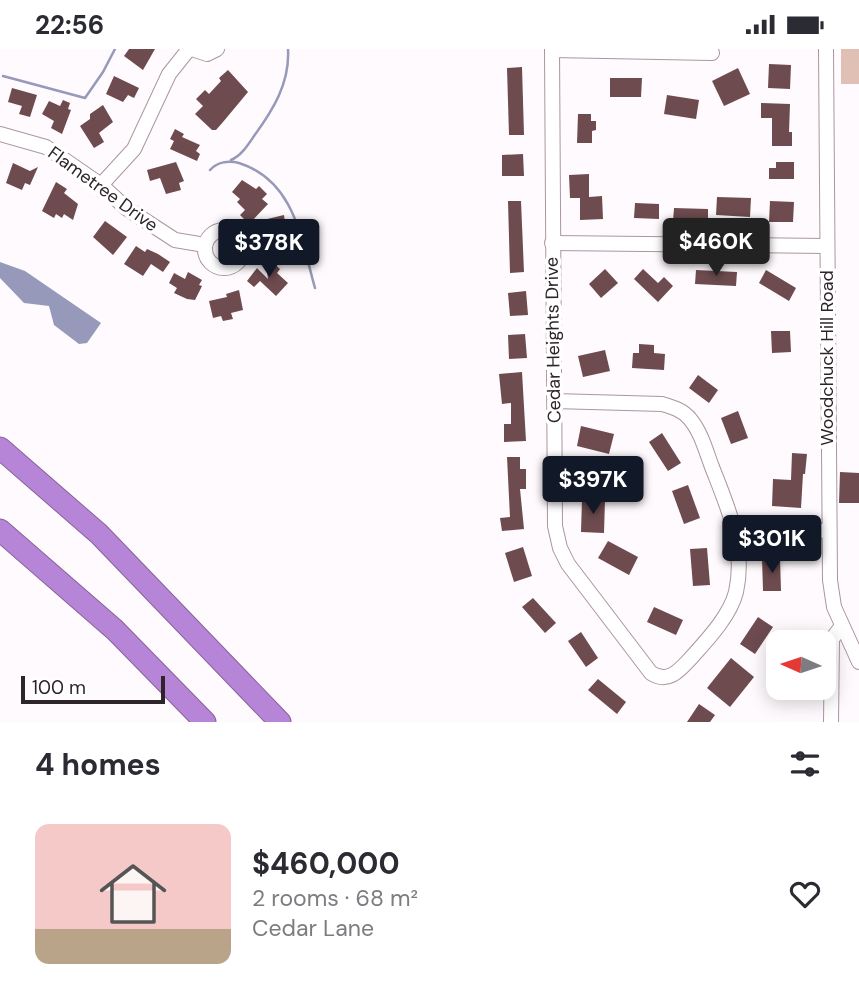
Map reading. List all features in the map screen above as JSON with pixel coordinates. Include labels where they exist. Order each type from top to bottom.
[{"type":"highway","points":[[0,448],[99,534],[280,722]]},
{"type":"highway","points":[[0,530],[115,630],[205,722]]},
{"type":"street","points":[[101,185],[134,149],[169,74],[190,49],[207,54],[217,49]]},
{"type":"street","name":"Woodchuck Hill Road","points":[[826,49],[830,579],[834,607],[859,662]]},
{"type":"street","points":[[552,50],[712,53]]},
{"type":"street","name":"Cedar Heights Drive","points":[[552,50],[555,526],[560,548],[568,564],[651,673],[661,678],[679,672],[730,607],[739,567],[735,528]]},
{"type":"street","name":"Flametree Drive","points":[[0,134],[46,147],[101,185],[127,208],[175,240],[205,245]]},
{"type":"street","points":[[552,243],[827,246]]},
{"type":"street","points":[[554,401],[649,402],[678,409],[690,418],[701,437],[735,528],[828,531]]},
{"type":"street","points":[[831,722],[832,639],[841,627]]},
{"type":"shaded area","points":[[841,49],[859,49],[859,84],[841,84]]},
{"type":"water","points":[[0,262],[25,271],[101,323],[87,343],[79,344],[54,325],[49,306],[24,303],[0,278]]},
{"type":"building","points":[[129,49],[155,49],[143,70],[124,56]]},
{"type":"building","points":[[769,64],[791,65],[790,89],[768,88]]},
{"type":"building","points":[[522,67],[524,135],[509,135],[507,68]]},
{"type":"building","points":[[738,68],[750,94],[724,106],[712,81]]},
{"type":"building","points":[[228,70],[248,92],[216,130],[212,130],[195,114],[203,106],[196,99],[205,90],[209,94]]},
{"type":"building","points":[[114,76],[139,88],[134,98],[128,95],[123,102],[106,94]]},
{"type":"building","points":[[610,78],[642,78],[641,97],[610,97]]},
{"type":"building","points":[[12,88],[37,95],[30,117],[19,114],[22,106],[8,102]]},
{"type":"building","points":[[667,95],[699,100],[696,119],[664,114]]},
{"type":"building","points":[[63,100],[70,103],[68,109],[71,110],[62,134],[51,128],[54,121],[42,114],[49,101],[60,106]]},
{"type":"building","points":[[761,103],[790,104],[789,132],[792,132],[792,146],[772,146],[772,118],[761,118]]},
{"type":"building","points":[[103,105],[113,122],[99,133],[104,142],[94,148],[80,126],[90,119],[90,114]]},
{"type":"building","points":[[578,114],[591,114],[591,121],[596,121],[596,130],[592,131],[592,143],[577,143]]},
{"type":"building","points":[[175,129],[184,134],[182,137],[200,145],[196,151],[200,154],[197,161],[170,149],[174,141],[170,139]]},
{"type":"building","points":[[523,154],[524,176],[502,176],[502,155]]},
{"type":"building","points":[[176,162],[184,181],[179,183],[181,190],[166,194],[160,178],[150,181],[147,170]]},
{"type":"building","points":[[776,162],[794,162],[794,179],[769,179],[769,168],[776,168]]},
{"type":"building","points":[[13,163],[30,171],[38,167],[30,185],[25,183],[22,190],[6,183]]},
{"type":"building","points":[[589,174],[589,197],[602,196],[603,219],[580,220],[580,198],[570,198],[569,175]]},
{"type":"building","points":[[242,180],[256,189],[259,186],[267,194],[262,199],[268,204],[249,224],[240,215],[245,210],[237,202],[240,199],[232,192]]},
{"type":"building","points":[[56,182],[67,189],[64,193],[78,204],[73,220],[64,214],[62,218],[56,214],[54,218],[42,211]]},
{"type":"building","points":[[717,197],[751,198],[750,217],[716,215]]},
{"type":"building","points":[[508,201],[521,201],[524,272],[510,273]]},
{"type":"building","points":[[770,201],[794,202],[793,222],[769,222]]},
{"type":"building","points":[[635,203],[659,204],[659,219],[634,218]]},
{"type":"building","points":[[674,208],[708,209],[708,222],[673,221]]},
{"type":"building","points":[[284,215],[285,222],[291,221],[295,238],[273,242],[273,249],[262,250],[259,235],[266,234],[263,220]]},
{"type":"building","points":[[105,221],[127,237],[113,255],[93,237]]},
{"type":"building","points":[[136,246],[145,252],[147,249],[158,254],[170,262],[163,272],[151,264],[143,276],[124,264]]},
{"type":"building","points":[[271,261],[280,269],[277,273],[288,283],[276,296],[260,281],[254,287],[247,281],[257,268],[268,279],[266,266]]},
{"type":"building","points":[[605,269],[618,283],[601,298],[589,284]]},
{"type":"building","points":[[643,269],[658,283],[664,277],[673,286],[658,302],[634,279]]},
{"type":"building","points":[[696,270],[737,272],[736,286],[695,284]]},
{"type":"building","points":[[766,270],[796,288],[789,301],[759,283]]},
{"type":"building","points":[[188,272],[202,280],[195,300],[174,293],[177,288],[169,283],[174,273],[185,279]]},
{"type":"building","points":[[239,290],[243,310],[231,313],[233,319],[223,321],[221,316],[213,318],[209,301],[227,297],[226,294]]},
{"type":"building","points":[[526,291],[528,315],[510,316],[508,293]]},
{"type":"building","points":[[771,331],[790,331],[791,352],[772,353]]},
{"type":"building","points":[[525,334],[527,358],[509,359],[508,335]]},
{"type":"building","points":[[639,344],[654,345],[654,353],[665,354],[664,370],[632,368],[633,353],[639,353]]},
{"type":"building","points":[[605,350],[610,371],[583,377],[578,356]]},
{"type":"building","points":[[522,372],[526,441],[504,442],[504,424],[511,424],[511,403],[502,404],[499,374]]},
{"type":"building","points":[[698,375],[718,390],[709,403],[689,388]]},
{"type":"building","points":[[738,411],[748,438],[731,444],[721,418]]},
{"type":"building","points":[[581,426],[614,434],[609,454],[577,446]]},
{"type":"building","points":[[662,433],[681,463],[668,471],[649,442]]},
{"type":"building","points":[[792,453],[807,454],[801,508],[772,506],[773,479],[791,480]]},
{"type":"building","points":[[507,457],[520,457],[520,469],[526,469],[526,489],[520,489],[524,529],[502,531],[500,518],[510,517]]},
{"type":"building","points":[[840,472],[859,473],[859,503],[839,503]]},
{"type":"building","points":[[688,485],[700,518],[684,524],[672,491]]},
{"type":"building","points":[[582,499],[605,499],[604,533],[581,532]]},
{"type":"building","points":[[608,541],[638,557],[629,575],[598,558]]},
{"type":"building","points":[[523,547],[532,576],[514,582],[505,553]]},
{"type":"building","points":[[707,548],[710,585],[693,586],[690,549]]},
{"type":"building","points":[[780,558],[781,591],[763,591],[762,559]]},
{"type":"building","points":[[533,598],[556,623],[545,633],[522,607]]},
{"type":"building","points":[[654,607],[683,620],[676,635],[647,622]]},
{"type":"building","points":[[758,617],[773,627],[766,630],[766,638],[755,654],[740,644]]},
{"type":"building","points":[[581,632],[598,658],[586,667],[568,641]]},
{"type":"building","points":[[731,658],[754,677],[730,707],[707,688]]},
{"type":"building","points":[[598,679],[626,702],[617,714],[588,690]]},
{"type":"building","points":[[699,704],[715,715],[710,722],[687,722]]},
{"type":"waterway","points":[[3,76],[85,98],[115,49]]},
{"type":"waterway","points":[[231,160],[247,146],[274,106],[286,73],[288,49]]},
{"type":"waterway","points":[[210,170],[220,163],[235,162],[258,172],[273,183],[293,214],[315,288]]}]
